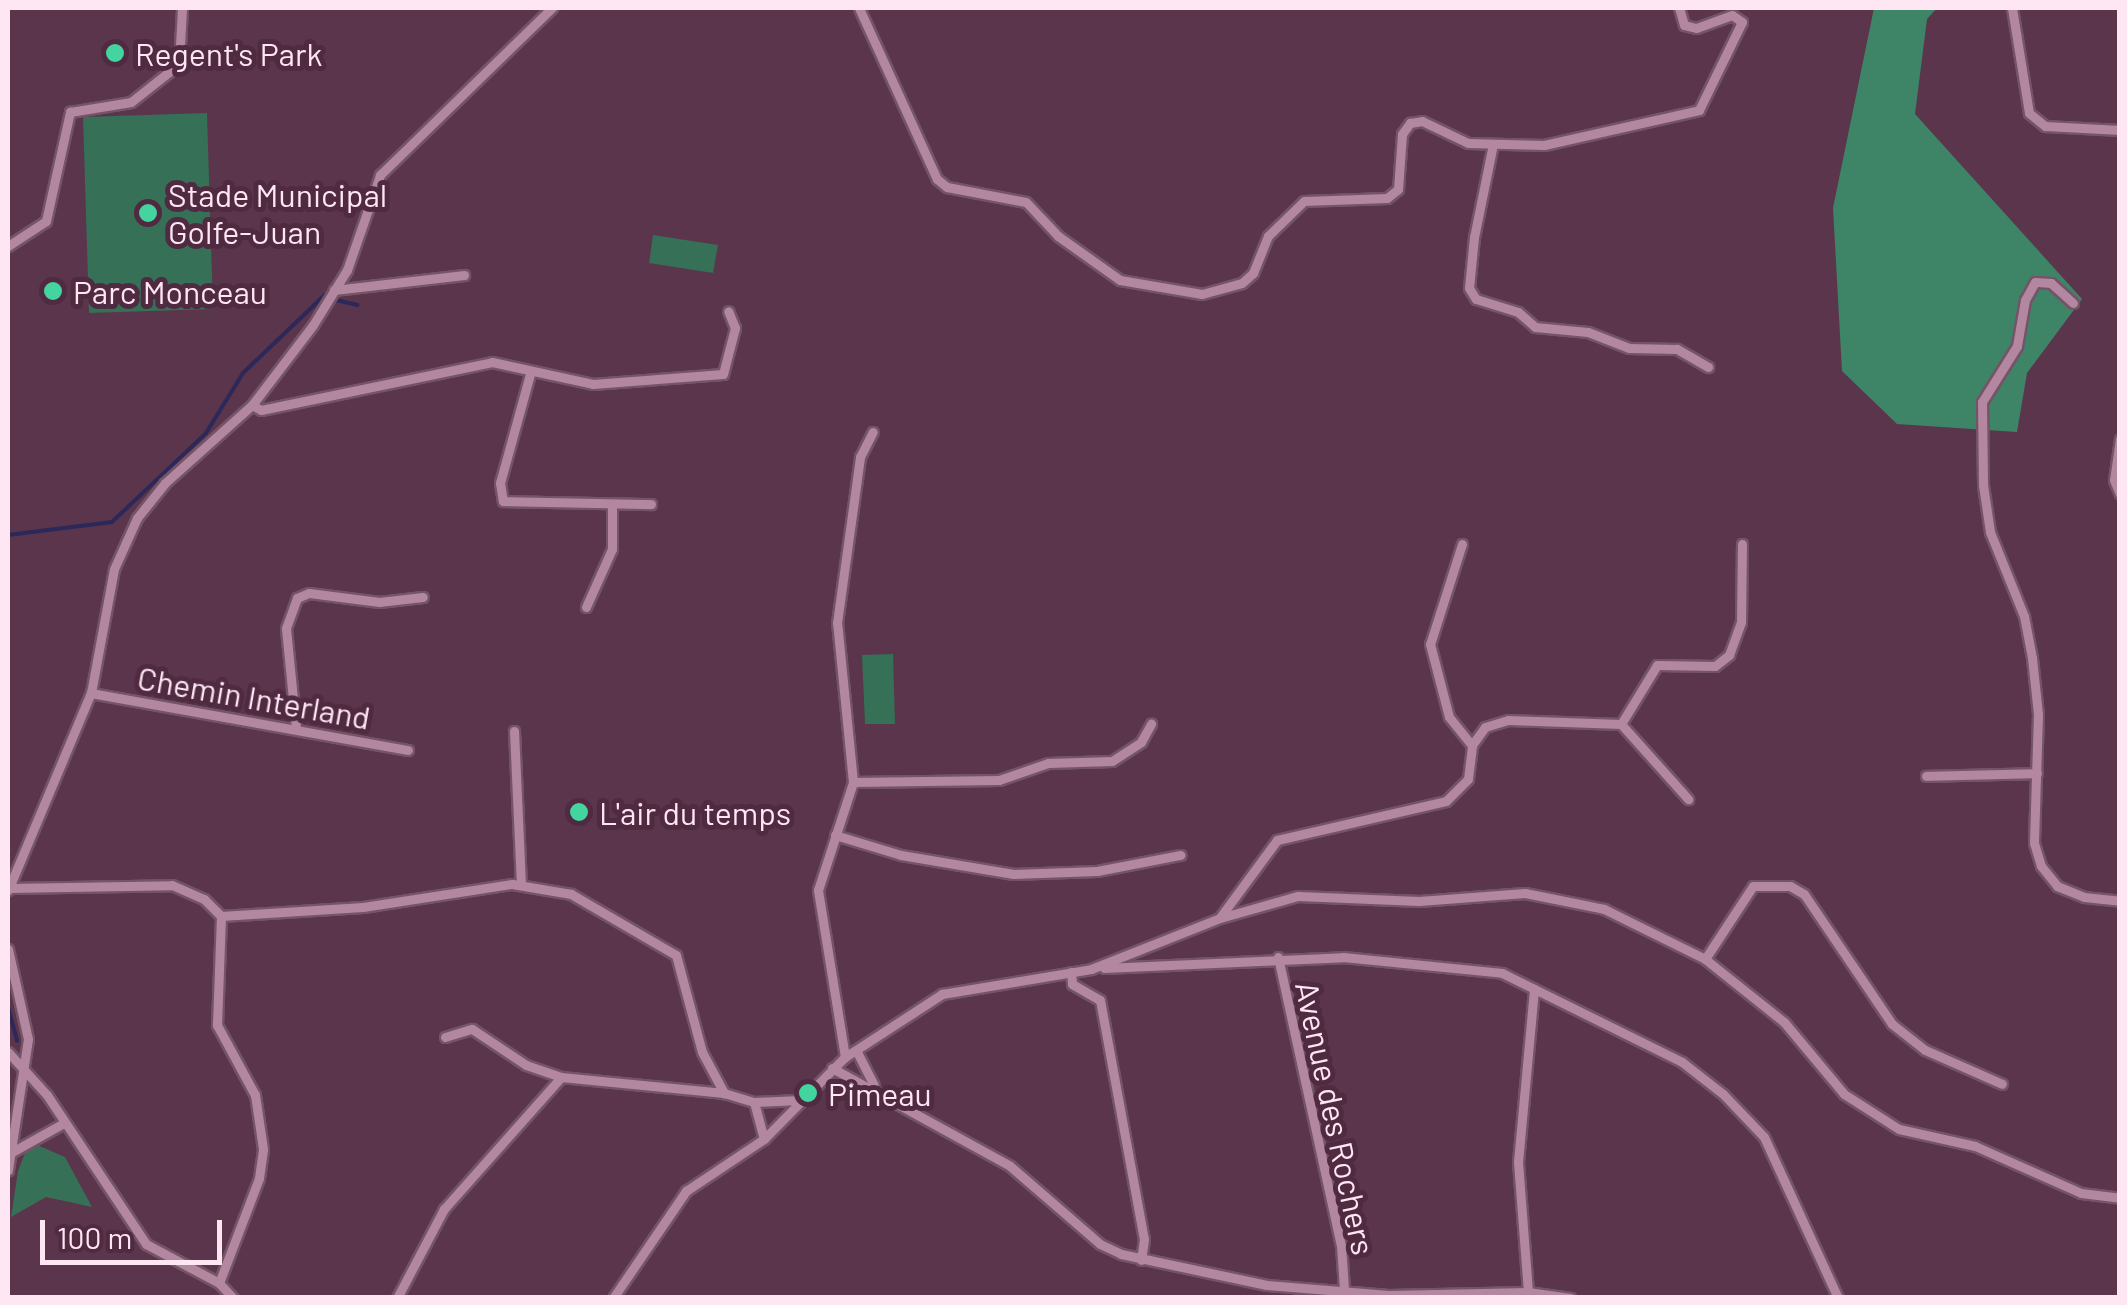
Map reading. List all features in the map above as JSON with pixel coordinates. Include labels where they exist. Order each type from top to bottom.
[{"type":"street","points":[[8,246],[46,221],[70,112],[116,108],[170,74],[182,52],[182,8]]},
{"type":"street","points":[[219,1283],[259,1178],[263,1149],[255,1095],[217,1025],[221,916],[204,899],[172,884],[8,889],[91,693],[114,569],[137,518],[165,483],[252,405],[334,290],[380,175],[552,8]]},
{"type":"street","points":[[859,8],[937,179],[947,187],[1026,202],[1058,236],[1120,280],[1202,294],[1242,284],[1268,236],[1304,201],[1387,198],[1398,189],[1402,134],[1410,123],[1422,122],[1468,143],[1493,144],[1600,136],[1699,110],[1742,22],[1732,15],[1696,28],[1684,25],[1679,8]]},
{"type":"street","points":[[2012,8],[2029,112],[2045,126],[2120,130]]},
{"type":"street","points":[[1493,144],[1474,237],[1469,288],[1476,299],[1518,312],[1536,327],[1588,332],[1630,348],[1677,349],[1708,367]]},
{"type":"street","points":[[334,290],[464,275]]},
{"type":"street","points":[[2073,303],[2050,284],[2035,282],[2016,346],[1982,402],[1990,532],[2024,616],[2032,658],[2037,772],[2034,843],[2041,866],[2070,892],[2120,900]]},
{"type":"street","points":[[252,405],[261,410],[492,362],[515,364],[530,374],[614,384],[660,375],[669,381],[723,374],[734,328],[728,311]]},
{"type":"street","points":[[530,374],[500,483],[503,501],[652,504]]},
{"type":"street","points":[[845,1058],[818,890],[854,782],[837,622],[860,457],[872,432]]},
{"type":"street","points":[[2120,439],[2120,494]]},
{"type":"street","points":[[586,607],[612,549],[612,504]]},
{"type":"street","points":[[1462,544],[1430,644],[1450,717],[1472,745]]},
{"type":"street","points":[[1621,724],[1657,664],[1716,666],[1729,655],[1741,622],[1742,544]]},
{"type":"street","points":[[296,730],[286,628],[297,598],[308,593],[378,602],[424,597]]},
{"type":"street","name":"Chemin Interland","points":[[91,693],[408,750]]},
{"type":"street","points":[[1220,918],[1277,840],[1446,801],[1468,779],[1472,745],[1485,726],[1508,720],[1621,724],[1688,798]]},
{"type":"street","points":[[854,782],[1000,780],[1048,763],[1112,761],[1141,742],[1151,724]]},
{"type":"street","points":[[514,732],[521,884]]},
{"type":"street","points":[[1926,776],[2037,772]]},
{"type":"street","points":[[835,835],[901,855],[1013,874],[1097,871],[1180,855]]},
{"type":"street","points":[[221,916],[363,907],[521,884],[570,894],[650,934],[676,956],[702,1052],[724,1093]]},
{"type":"street","points":[[1705,959],[1753,886],[1790,886],[1804,894],[1892,1024],[1925,1050],[2002,1084]]},
{"type":"street","points":[[1091,969],[1220,918],[1298,896],[1419,902],[1525,893],[1604,908],[1705,959],[1784,1022],[1844,1094],[1899,1128],[1975,1146],[2082,1194],[2120,1198]]},
{"type":"street","points":[[8,949],[28,1039],[27,1071],[8,1170]]},
{"type":"street","points":[[613,1298],[686,1191],[764,1139],[832,1068],[942,994],[1091,969],[1278,958],[1417,962],[1502,974],[1682,1062],[1723,1094],[1764,1137],[1838,1298]]},
{"type":"street","name":"Avenue des Rochers","points":[[1278,958],[1341,1245],[1344,1289]]},
{"type":"street","points":[[1070,972],[1072,984],[1100,1000],[1144,1239],[1141,1260]]},
{"type":"street","points":[[1528,1292],[1518,1162],[1534,990]]},
{"type":"street","points":[[445,1037],[472,1029],[534,1070],[561,1077],[724,1093],[754,1102],[801,1100]]},
{"type":"street","points":[[856,1050],[876,1088]]},
{"type":"street","points":[[8,1052],[27,1071],[146,1244],[219,1283],[232,1298]]},
{"type":"street","points":[[832,1068],[876,1088],[1010,1166],[1100,1244],[1141,1260],[1267,1285],[1388,1296],[1528,1292],[1572,1298]]},
{"type":"street","points":[[534,1070],[540,1094]]},
{"type":"street","points":[[397,1298],[444,1208],[540,1094],[561,1077]]},
{"type":"street","points":[[754,1102],[764,1139]]},
{"type":"street","points":[[12,1152],[62,1124]]},
{"type":"green space","points":[[1874,8],[1937,8],[1927,19],[1915,114],[2082,299],[2027,373],[2017,432],[1897,424],[1842,371],[1833,208]]},
{"type":"green space","name":"Stade Municipal Golfe-Juan","points":[[207,113],[213,309],[89,313],[83,117]]},
{"type":"green space","points":[[653,235],[718,245],[713,273],[649,263]]},
{"type":"green space","points":[[893,654],[895,724],[865,724],[862,655]]},
{"type":"green space","points":[[37,1145],[65,1157],[92,1207],[46,1197],[11,1217],[18,1171],[25,1153]]},
{"type":"waterway","points":[[8,535],[112,522],[206,433],[243,373],[325,295]]},
{"type":"waterway","points":[[336,300],[357,305]]},
{"type":"waterway","points":[[8,1007],[17,1041]]},
{"type":"place","name":"Regent's Park","points":[[115,53]]},
{"type":"place","name":"Stade Municipal Golfe-Juan","points":[[148,213]]},
{"type":"place","name":"Parc Monceau","points":[[53,291]]},
{"type":"place","name":"L'air du temps","points":[[579,812]]},
{"type":"place","name":"Pimeau","points":[[808,1093]]}]
